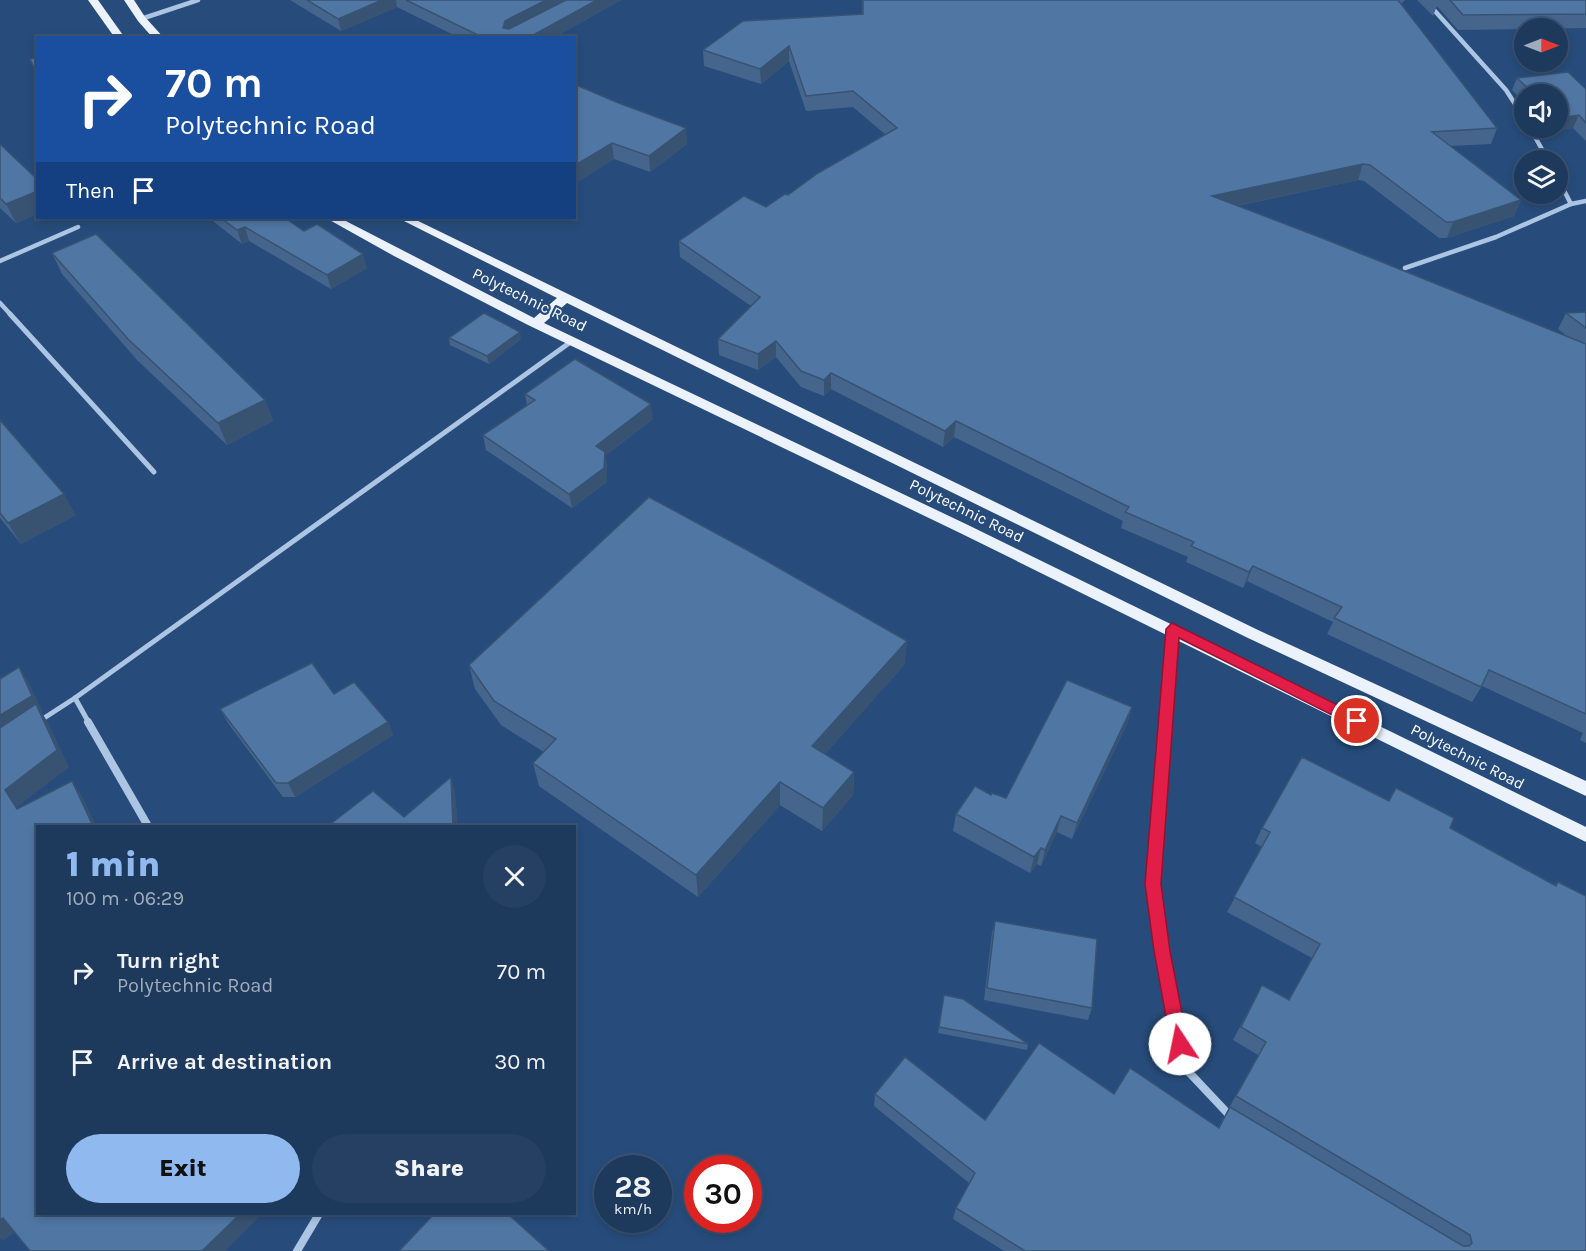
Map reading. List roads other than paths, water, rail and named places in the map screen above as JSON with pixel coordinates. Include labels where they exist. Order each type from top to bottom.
[{"type":"main road","points":[[93,0],[119,36]]},
{"type":"main road","points":[[129,0],[157,36]]},
{"type":"main road","name":"Polytechnic Road","points":[[334,219],[379,244],[573,340],[1172,629],[1586,835]]},
{"type":"main road","name":"Polytechnic Road","points":[[407,219],[1253,634],[1586,789]]},
{"type":"main road","points":[[537,322],[566,297]]},
{"type":"street","points":[[141,18],[198,0]]},
{"type":"street","points":[[1425,0],[1506,90],[1514,102]]},
{"type":"street","points":[[1568,198],[1571,204]]},
{"type":"street","points":[[1405,267],[1496,237],[1571,204],[1586,201]]},
{"type":"street","points":[[0,261],[78,227]]},
{"type":"street","points":[[0,303],[154,472]]},
{"type":"street","points":[[28,728],[75,698],[573,340]]},
{"type":"street","points":[[1172,629],[1153,884],[1162,951],[1184,1067],[1226,1114],[1236,1120]]},
{"type":"street","points":[[75,698],[147,825]]},
{"type":"street","points":[[297,1251],[318,1215]]}]
